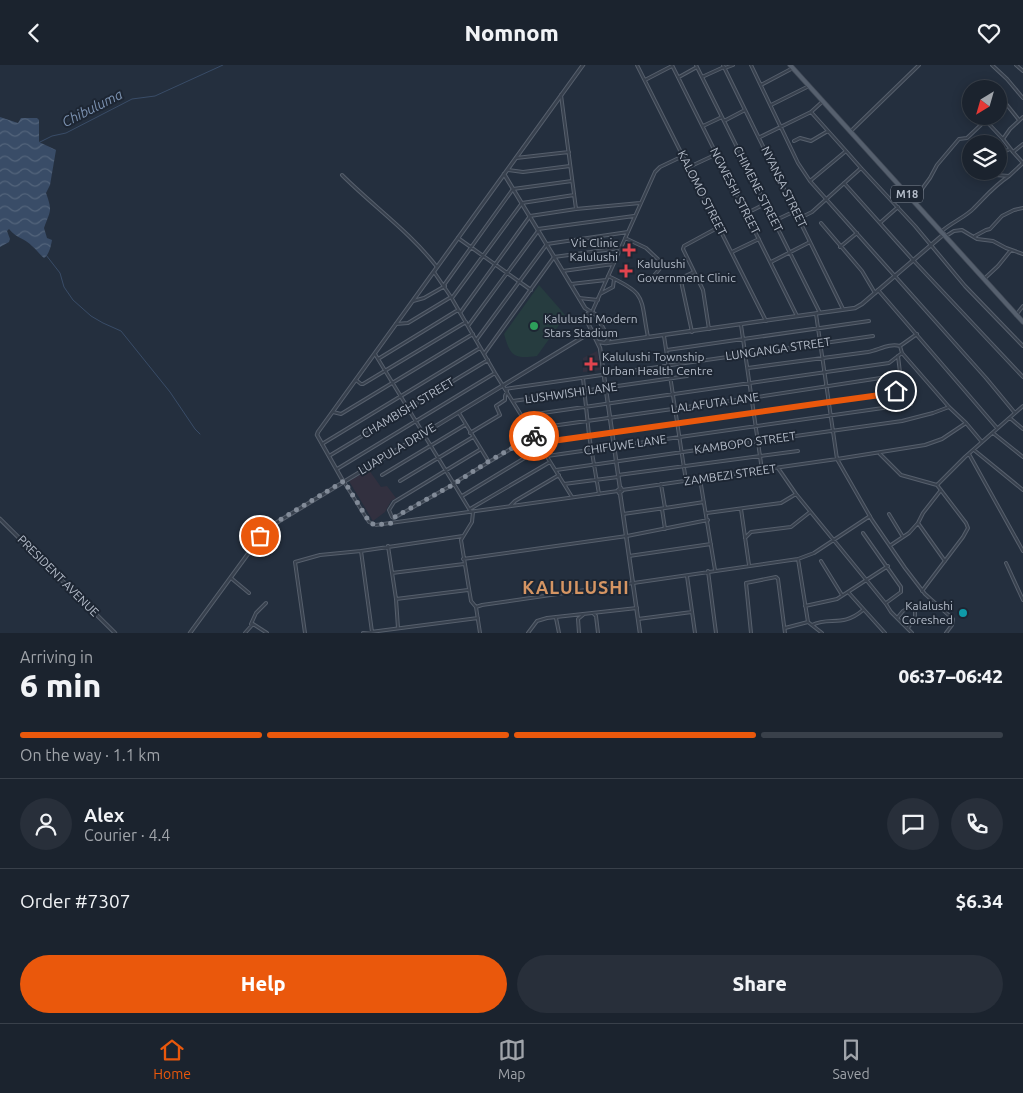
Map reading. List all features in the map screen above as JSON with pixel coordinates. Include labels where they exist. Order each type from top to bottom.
[{"type":"main road","name":"M18","points":[[792,67],[1023,322]]},
{"type":"street","points":[[344,481],[321,444],[317,435],[318,432],[583,65]]},
{"type":"street","name":"KALOMO STREET","points":[[637,65],[766,321]]},
{"type":"street","points":[[645,80],[672,65]]},
{"type":"street","name":"NGWESHI STREET","points":[[672,65],[797,317]]},
{"type":"street","points":[[702,77],[733,65]]},
{"type":"street","points":[[751,65],[798,163],[810,181],[986,377],[1015,413]]},
{"type":"street","points":[[851,131],[919,65]]},
{"type":"street","points":[[992,65],[1023,98]]},
{"type":"street","points":[[1016,65],[1023,71]]},
{"type":"street","points":[[678,77],[696,66]]},
{"type":"street","name":"CHIMENE STREET","points":[[696,66],[774,221],[818,314]]},
{"type":"street","name":"NYANSA STREET","points":[[724,67],[844,310]]},
{"type":"street","points":[[761,85],[792,67]]},
{"type":"street","points":[[771,105],[809,86]]},
{"type":"street","points":[[561,95],[576,209]]},
{"type":"street","points":[[760,137],[811,112],[823,101]]},
{"type":"street","points":[[1008,106],[1019,120]]},
{"type":"street","points":[[724,121],[745,111]]},
{"type":"street","points":[[811,112],[898,207],[965,286],[1023,346]]},
{"type":"street","points":[[703,126],[722,117]]},
{"type":"street","points":[[1006,135],[1023,117]]},
{"type":"street","points":[[970,135],[985,121],[999,135]]},
{"type":"street","points":[[794,141],[800,138],[811,141],[828,131]]},
{"type":"street","points":[[911,199],[920,193],[936,165],[962,139]]},
{"type":"street","points":[[1013,152],[1023,144]]},
{"type":"street","points":[[944,234],[950,223],[972,210],[987,193],[1023,163],[1007,145]]},
{"type":"street","points":[[810,181],[846,151]]},
{"type":"street","points":[[516,158],[569,152]]},
{"type":"street","points":[[689,167],[717,154]]},
{"type":"street","points":[[586,316],[591,312],[598,300],[655,172],[660,167],[683,156]]},
{"type":"street","points":[[508,170],[523,172],[570,166]]},
{"type":"street","points":[[798,219],[812,212],[861,168]]},
{"type":"street","points":[[342,175],[362,192],[371,203],[391,217],[426,252],[437,267]]},
{"type":"street","points":[[504,175],[585,308],[586,319],[599,342],[640,633]]},
{"type":"street","points":[[412,301],[424,298],[444,286],[513,189],[572,181]]},
{"type":"street","points":[[844,183],[913,260],[1023,377]]},
{"type":"street","points":[[396,324],[408,323],[452,298],[522,203],[574,195]]},
{"type":"street","points":[[460,313],[530,216],[576,209],[640,203]]},
{"type":"street","points":[[747,213],[765,204]]},
{"type":"street","points":[[880,223],[898,207]]},
{"type":"street","points":[[974,237],[990,229],[1002,216],[1023,208]]},
{"type":"street","points":[[774,221],[795,211]]},
{"type":"street","points":[[468,326],[538,230],[634,216]]},
{"type":"street","points":[[821,223],[862,271],[875,293]]},
{"type":"street","points":[[709,329],[703,290],[683,247],[719,227]]},
{"type":"street","points":[[599,342],[604,344],[664,336],[844,310],[859,306],[944,234],[958,229],[966,231],[974,237],[995,242],[1023,254]]},
{"type":"street","points":[[476,340],[546,244],[628,232]]},
{"type":"street","points":[[840,247],[857,233]]},
{"type":"street","points":[[458,238],[531,290]]},
{"type":"street","points":[[625,239],[646,248],[662,263],[662,266],[652,278]]},
{"type":"street","points":[[732,252],[759,239]]},
{"type":"street","points":[[771,263],[810,242]]},
{"type":"street","points":[[484,354],[554,257],[621,248]]},
{"type":"street","points":[[984,279],[1011,250]]},
{"type":"street","points":[[563,271],[613,264]]},
{"type":"street","points":[[434,272],[452,298],[495,373],[572,497]]},
{"type":"street","points":[[692,331],[681,281],[684,277],[694,272]]},
{"type":"street","points":[[571,285],[607,278],[628,285],[642,301],[648,338]]},
{"type":"street","points":[[600,294],[613,287],[614,279]]},
{"type":"street","points":[[878,290],[997,428]]},
{"type":"street","points":[[579,298],[598,300]]},
{"type":"street","points":[[1016,315],[1023,306]]},
{"type":"street","points":[[585,308],[596,315],[609,339],[615,342]]},
{"type":"street","points":[[378,359],[458,310]]},
{"type":"street","points":[[818,314],[818,329],[837,459],[870,516],[922,591],[953,619],[952,625],[946,633]]},
{"type":"street","points":[[667,350],[869,321]]},
{"type":"street","points":[[356,380],[362,385],[466,322]]},
{"type":"street","points":[[741,325],[762,470]]},
{"type":"street","name":"LUAPULA DRIVE","points":[[190,633],[264,531],[588,334],[591,329]]},
{"type":"street","points":[[333,412],[342,414],[473,334]]},
{"type":"street","points":[[588,334],[595,335]]},
{"type":"street","points":[[748,369],[882,349],[891,345],[900,346],[916,334]]},
{"type":"street","points":[[664,336],[686,481]]},
{"type":"street","name":"LUNGANGA STREET","points":[[506,390],[604,374],[873,336]]},
{"type":"street","points":[[600,348],[609,339]]},
{"type":"street","points":[[900,346],[902,353],[982,442]]},
{"type":"street","points":[[321,444],[480,348]]},
{"type":"street","points":[[374,353],[471,511],[472,522],[461,540],[468,590],[471,603],[476,607],[480,633]]},
{"type":"street","points":[[522,416],[889,363],[902,353]]},
{"type":"street","points":[[538,443],[880,395],[902,389],[898,356]]},
{"type":"street","name":"CHAMBISHI STREET","points":[[329,456],[488,360]]},
{"type":"street","points":[[336,469],[495,373]]},
{"type":"street","name":"LALAFUTA LANE","points":[[530,429],[900,375]]},
{"type":"street","name":"LUSHWISHI LANE","points":[[514,401],[687,376]]},
{"type":"street","points":[[583,378],[589,435],[599,494]]},
{"type":"street","name":"CHIFUWE LANE","points":[[547,456],[831,417],[911,404],[902,389]]},
{"type":"street","points":[[470,433],[500,415],[496,406],[505,400],[506,390]]},
{"type":"street","points":[[937,485],[1023,406]]},
{"type":"street","name":"KAMBOPO STREET","points":[[556,470],[902,421],[949,407]]},
{"type":"street","points":[[458,412],[489,461]]},
{"type":"street","points":[[1010,418],[1023,429]]},
{"type":"street","name":"ZAMBEZI STREET","points":[[344,481],[370,523],[376,525],[880,454],[925,445],[942,439],[966,423]]},
{"type":"street","points":[[382,475],[465,425]]},
{"type":"street","points":[[993,433],[1023,457]]},
{"type":"street","points":[[393,518],[454,484],[534,435]]},
{"type":"street","points":[[400,481],[473,437]]},
{"type":"street","points":[[462,496],[541,448]]},
{"type":"street","points":[[392,523],[393,518],[389,510],[392,504],[481,449]]},
{"type":"street","points":[[974,449],[1023,490]]},
{"type":"street","points":[[564,484],[798,451]]},
{"type":"street","points":[[880,454],[901,475],[937,485],[968,528],[922,591]]},
{"type":"street","points":[[969,454],[1023,551]]},
{"type":"street","points":[[471,511],[550,461]]},
{"type":"street","points":[[778,468],[796,494],[886,603],[891,612],[912,633]]},
{"type":"street","points":[[510,506],[515,501],[559,475]]},
{"type":"street","points":[[700,479],[715,571]]},
{"type":"street","points":[[661,484],[665,529]]},
{"type":"street","points":[[891,545],[918,523],[923,513],[941,490]]},
{"type":"street","points":[[706,513],[781,503],[796,494]]},
{"type":"street","points":[[623,514],[704,502]]},
{"type":"street","points":[[741,509],[749,565]]},
{"type":"street","points":[[745,538],[750,532],[791,527],[810,511]]},
{"type":"street","points":[[889,514],[903,537]]},
{"type":"street","points":[[476,607],[633,582],[798,559],[814,553],[870,516]]},
{"type":"street","points":[[463,559],[626,536],[708,520]]},
{"type":"street","name":"PRESIDENT AVENUE","points":[[1,521],[115,633]]},
{"type":"street","points":[[918,523],[945,561]]},
{"type":"street","points":[[863,533],[902,587],[902,590],[886,603]]},
{"type":"street","points":[[305,633],[295,562],[298,560],[327,553],[361,551],[462,536]]},
{"type":"street","points":[[629,556],[711,544]]},
{"type":"street","points":[[388,546],[396,599],[398,629]]},
{"type":"street","points":[[361,551],[370,632]]},
{"type":"street","points":[[798,559],[808,622],[822,633]]},
{"type":"street","points":[[821,561],[842,595]]},
{"type":"street","points":[[1006,563],[1023,600]]},
{"type":"street","points":[[392,573],[464,564]]},
{"type":"street","points":[[805,606],[834,600],[888,566]]},
{"type":"street","points":[[708,571],[716,633]]},
{"type":"street","points":[[686,575],[695,633]]},
{"type":"street","points":[[751,633],[745,584],[746,582],[776,577],[778,579],[785,633]]},
{"type":"street","points":[[230,578],[249,593]]},
{"type":"street","points":[[1018,587],[1023,586]]},
{"type":"street","points":[[396,599],[468,590]]},
{"type":"street","points":[[848,592],[885,633]]},
{"type":"street","points":[[245,633],[256,613],[266,603]]},
{"type":"street","points":[[528,633],[538,620],[637,608]]},
{"type":"street","points":[[897,617],[908,608],[914,609],[916,617],[908,628]]},
{"type":"street","points":[[812,625],[821,621],[831,622],[848,619],[856,616],[863,610]]},
{"type":"street","points":[[596,619],[603,612]]},
{"type":"street","points":[[638,619],[692,612]]},
{"type":"street","points":[[594,613],[598,633]]},
{"type":"street","points":[[579,633],[578,619],[584,615]]},
{"type":"street","points":[[363,633],[478,618]]},
{"type":"street","points":[[556,618],[559,633]]},
{"type":"street","points":[[785,628],[808,622]]},
{"type":"street","points":[[251,624],[256,625],[267,633]]},
{"type":"shaded area","name":"Kalulushi Township Urban Health Centre","points":[[597,351],[601,370],[583,372],[583,358]]},
{"type":"shaded area","points":[[369,470],[381,487],[387,486],[396,498],[391,501],[385,512],[373,521],[349,481]]},
{"type":"green space","name":"Kalulushi Modern Stars Stadium","points":[[539,285],[567,317],[564,318],[537,356],[518,356],[508,347],[504,334]]},
{"type":"water","points":[[0,117],[18,123],[21,118],[37,118],[39,120],[39,142],[56,150],[50,185],[46,193],[50,211],[44,228],[47,238],[52,240],[48,253],[44,258],[29,243],[9,229],[7,231],[10,239],[9,242],[0,247]]},
{"type":"waterway","name":"Chibuluma","points":[[38,143],[52,136],[66,133],[132,99],[155,96],[223,65]]},
{"type":"waterway","points":[[46,255],[60,273],[64,287],[73,300],[91,316],[121,331],[170,392],[200,434]]},
{"type":"way so far","points":[[260,536],[278,521],[344,481],[372,525],[392,523],[393,518],[534,436]]},
{"type":"place","name":"Vit Clinic Kalulushi","points":[[629,250]]},
{"type":"place","name":"Kalulushi Government Clinic","points":[[626,271]]},
{"type":"place","name":"Kalulushi Modern Stars Stadium","points":[[534,326]]},
{"type":"place","name":"Kalulushi Township Urban Health Centre","points":[[591,364]]},
{"type":"place","name":"Kalalushi Coreshed","points":[[963,613]]},
{"type":"district","name":"KALULUSHI","points":[[576,588]]},
{"type":"route","points":[[534,436],[538,443],[880,395],[896,391]]}]
